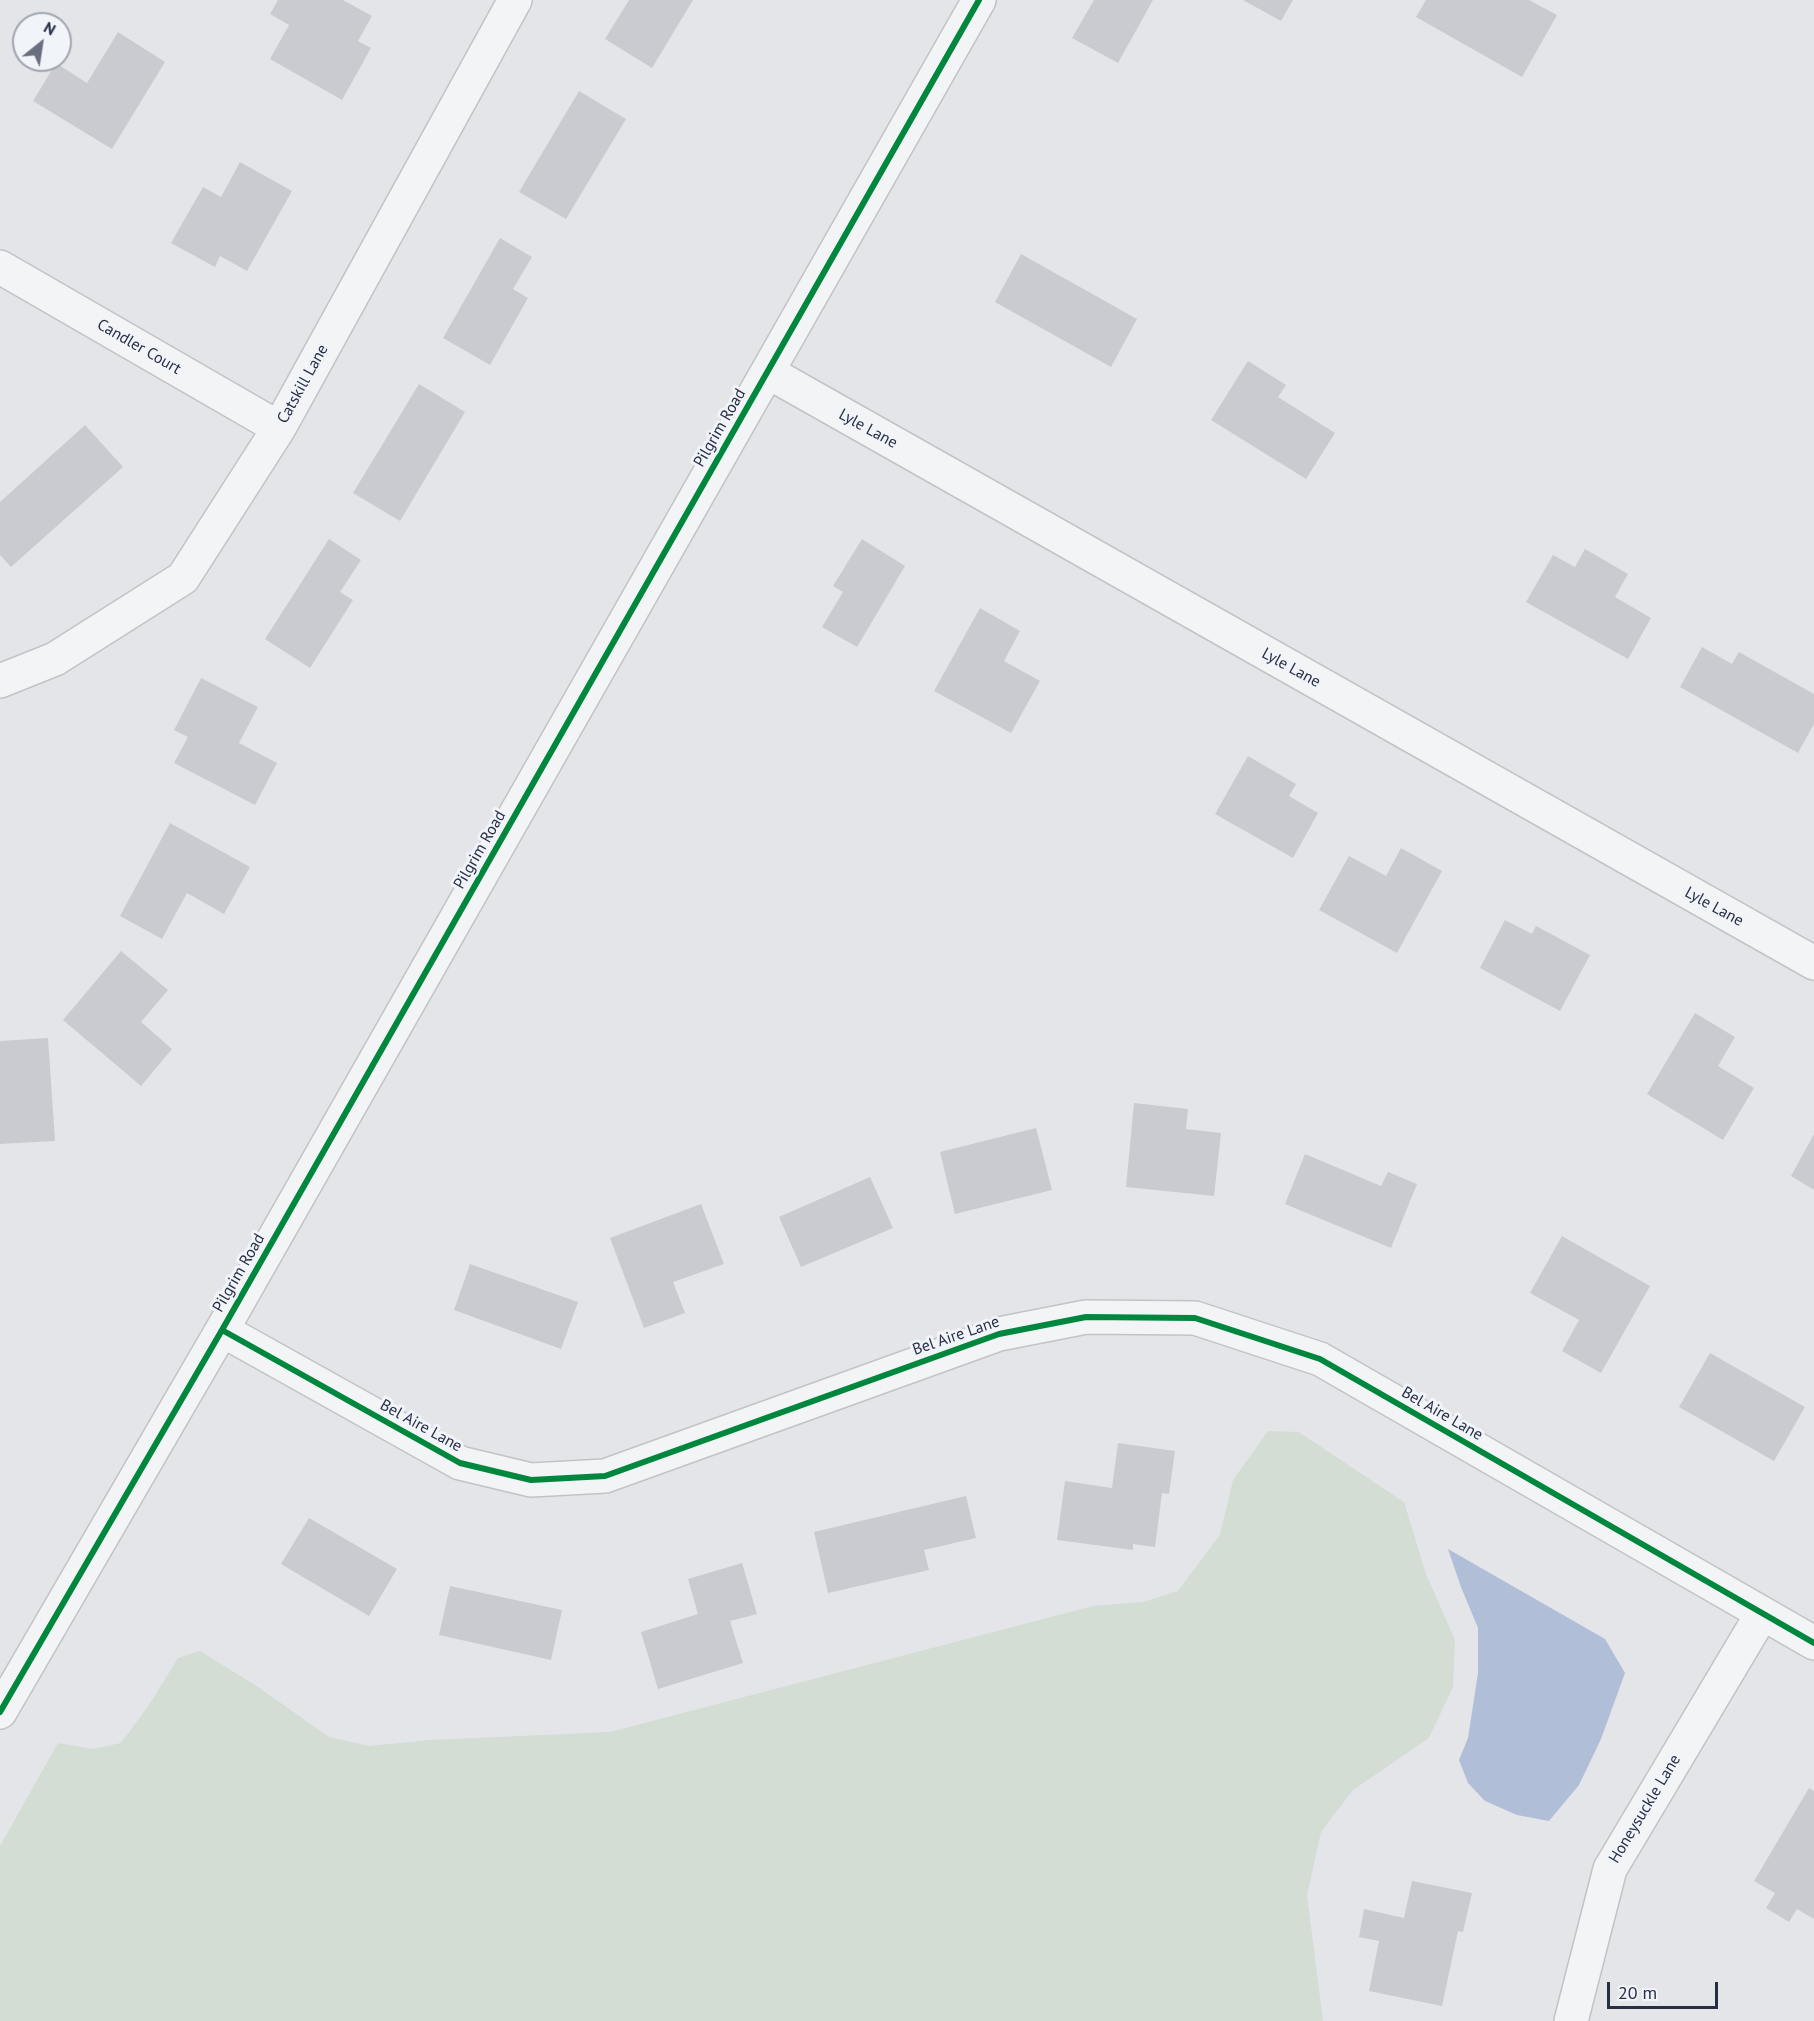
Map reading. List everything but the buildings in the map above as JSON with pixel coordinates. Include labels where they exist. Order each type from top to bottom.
[{"type":"street","name":"Catskill Lane","points":[[0,681],[55,659],[183,578],[279,428],[515,0]]},
{"type":"street","name":"Pilgrim Road","points":[[0,1712],[222,1330],[979,0]]},
{"type":"street","name":"Candler Court","points":[[0,267],[279,428]]},
{"type":"street","name":"Lyle Lane","points":[[768,372],[1814,963]]},
{"type":"street","name":"Bel Aire Lane","points":[[222,1330],[460,1463],[531,1480],[605,1476],[999,1334],[1086,1317],[1195,1318],[1320,1359],[1814,1643]]},
{"type":"street","name":"Honeysuckle Lane","points":[[1571,2021],[1610,1869],[1762,1614]]},
{"type":"shaded area","points":[[1268,1431],[1299,1432],[1404,1502],[1426,1574],[1455,1640],[1453,1687],[1429,1738],[1353,1790],[1321,1832],[1307,1895],[1323,2021],[0,2021],[0,1846],[58,1743],[93,1749],[121,1743],[149,1705],[178,1658],[200,1651],[258,1687],[329,1737],[369,1746],[430,1740],[610,1732],[1093,1606],[1143,1602],[1178,1591],[1220,1535],[1233,1480]]},
{"type":"water","points":[[1448,1549],[1605,1639],[1625,1673],[1601,1739],[1579,1785],[1549,1821],[1517,1815],[1485,1801],[1468,1783],[1459,1760],[1468,1738],[1478,1673],[1478,1628]]},
{"type":"cycle path","points":[[0,1712],[222,1330],[979,0]]},
{"type":"cycle path","points":[[222,1330],[460,1463],[531,1480],[605,1476],[999,1334],[1086,1317],[1195,1318],[1320,1359],[1814,1643]]}]
